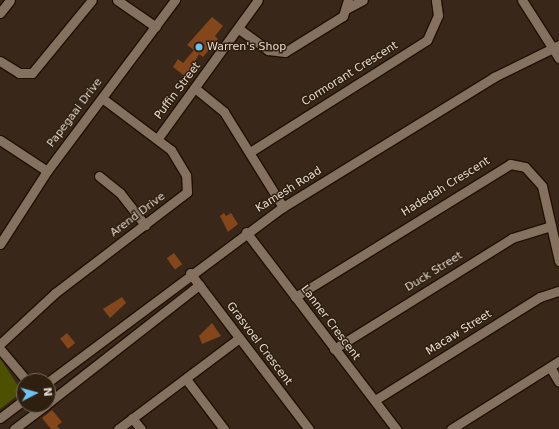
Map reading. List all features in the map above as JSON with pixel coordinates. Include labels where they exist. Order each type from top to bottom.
[{"type":"street","points":[[0,13],[10,0]]},
{"type":"street","points":[[0,61],[19,73],[32,73],[92,0]]},
{"type":"street","points":[[117,0],[156,27]]},
{"type":"street","name":"Papegaai Drive","points":[[0,244],[47,171],[175,0]]},
{"type":"street","name":"Puffin Street","points":[[158,138],[239,29],[258,0]]},
{"type":"street","points":[[239,29],[268,50],[285,52],[343,16],[347,4],[363,0]]},
{"type":"street","name":"Cormorant Crescent","points":[[250,152],[427,40],[438,15],[436,0]]},
{"type":"street","points":[[522,0],[556,47],[559,58]]},
{"type":"street","name":"Kamesh Road","points":[[56,376],[190,273],[283,207],[494,77],[556,47]]},
{"type":"street","points":[[196,88],[224,112],[283,207]]},
{"type":"street","name":"Arend Drive","points":[[0,344],[55,293],[183,196],[189,187],[177,158],[158,138],[102,98]]},
{"type":"street","points":[[0,140],[47,171]]},
{"type":"street","name":"Hadedah Crescent","points":[[295,297],[507,164],[522,165],[539,181],[559,261]]},
{"type":"street","points":[[99,176],[120,193],[145,225]]},
{"type":"street","name":"Duck Street","points":[[334,349],[512,238],[551,226]]},
{"type":"street","name":"Lanner Crescent","points":[[246,232],[396,429]]},
{"type":"street","name":"Grasvoel Crescent","points":[[190,273],[309,429]]},
{"type":"street","points":[[56,397],[199,285]]},
{"type":"street","name":"Macaw Street","points":[[374,400],[540,297],[559,291]]},
{"type":"street","points":[[118,429],[239,338]]},
{"type":"street","points":[[0,349],[20,373]]},
{"type":"street","points":[[452,429],[559,361]]},
{"type":"street","points":[[550,367],[559,382]]},
{"type":"street","points":[[186,379],[224,429]]},
{"type":"street","points":[[0,418],[16,406]]},
{"type":"street","points":[[14,429],[35,413]]},
{"type":"street","points":[[132,418],[141,429]]},
{"type":"shaded area","points":[[0,358],[16,383],[16,397],[0,409]]},
{"type":"building","points":[[212,17],[223,26],[215,36],[218,39],[203,57],[199,54],[186,77],[173,67],[178,59],[183,63],[194,50],[187,45]]},
{"type":"building","points":[[224,213],[226,216],[231,213],[238,224],[228,232],[220,216]]},
{"type":"building","points":[[174,253],[182,264],[175,270],[167,258]]},
{"type":"building","points":[[122,297],[126,303],[110,318],[103,309]]},
{"type":"building","points":[[212,323],[221,336],[202,344],[199,336]]},
{"type":"building","points":[[67,333],[75,343],[68,349],[60,339]]},
{"type":"building","points":[[48,413],[54,413],[62,422],[57,426],[60,429],[51,429],[42,418]]},
{"type":"place","name":"Warren's Shop","points":[[199,47]]}]
